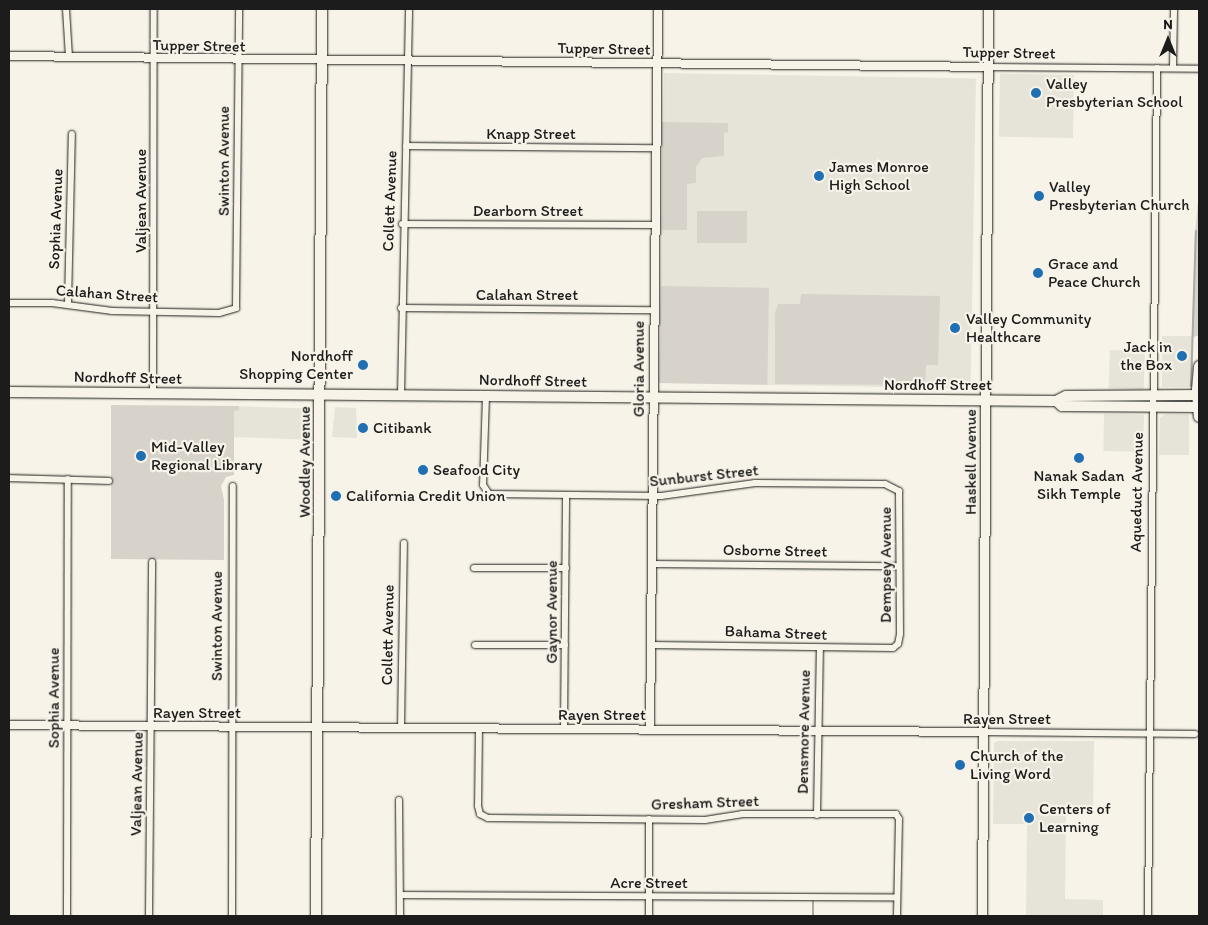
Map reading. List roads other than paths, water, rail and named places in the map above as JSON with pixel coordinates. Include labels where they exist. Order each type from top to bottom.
[{"type":"highway","points":[[1198,404],[1199,366]]},
{"type":"main road","name":"Woodley Avenue","points":[[316,916],[322,9]]},
{"type":"main road","name":"Haskell Avenue","points":[[982,916],[988,9]]},
{"type":"main road","name":"Nordhoff Street","points":[[9,392],[986,400],[1056,401],[1062,406],[1152,400],[1198,404]]},
{"type":"street","points":[[66,9],[69,57]]},
{"type":"street","name":"Valjean Avenue","points":[[153,394],[156,60],[154,9]]},
{"type":"street","name":"Swinton Avenue","points":[[232,311],[238,304],[239,9]]},
{"type":"street","name":"Collett Avenue","points":[[401,395],[402,224],[406,146],[408,9]]},
{"type":"street","name":"Gloria Avenue","points":[[650,730],[653,310],[658,9]]},
{"type":"street","points":[[1173,68],[1174,9]]},
{"type":"street","name":"Tupper Street","points":[[9,56],[238,61],[408,60],[1173,68],[1199,70]]},
{"type":"street","name":"Aqueduct Avenue","points":[[1148,916],[1157,68]]},
{"type":"street","name":"Sophia Avenue","points":[[68,304],[72,134]]},
{"type":"street","name":"Knapp Street","points":[[406,146],[655,148]]},
{"type":"street","name":"Dearborn Street","points":[[402,224],[654,225]]},
{"type":"street","name":"Calahan Street","points":[[9,303],[68,304],[107,311],[232,311]]},
{"type":"street","name":"Calahan Street","points":[[401,308],[653,310]]},
{"type":"street","name":"Sunburst Street","points":[[486,396],[484,491],[492,495],[652,496],[755,483],[885,484],[896,487]]},
{"type":"street","points":[[9,478],[109,481]]},
{"type":"street","name":"Sophia Avenue","points":[[67,916],[68,479]]},
{"type":"street","name":"Swinton Avenue","points":[[232,916],[233,486]]},
{"type":"street","name":"Dempsey Avenue","points":[[896,487],[900,497],[898,644]]},
{"type":"street","name":"Gaynor Avenue","points":[[564,729],[566,495]]},
{"type":"street","name":"Collett Avenue","points":[[401,728],[404,543]]},
{"type":"street","name":"Valjean Avenue","points":[[150,916],[152,562]]},
{"type":"street","name":"Osborne Street","points":[[651,564],[898,566]]},
{"type":"street","points":[[474,568],[566,568]]},
{"type":"street","name":"Bahama Street","points":[[651,645],[797,645],[820,649],[886,650],[898,644]]},
{"type":"street","points":[[475,645],[565,645]]},
{"type":"street","name":"Densmore Avenue","points":[[817,815],[820,649]]},
{"type":"street","name":"Rayen Street","points":[[9,725],[1195,734]]},
{"type":"street","name":"Gresham Street","points":[[479,728],[478,806],[482,816],[494,819],[705,820],[742,814],[898,815],[897,898]]},
{"type":"street","points":[[399,800],[400,916]]},
{"type":"street","points":[[649,819],[649,916]]},
{"type":"street","name":"Acre Street","points":[[400,895],[897,898]]},
{"type":"street","points":[[897,898],[897,916]]},
{"type":"waterway","points":[[1191,386],[1196,231]]},
{"type":"waterway","points":[[813,901],[813,916]]},
{"type":"place","name":"Valley Presbyterian School","points":[[1036,93]]},
{"type":"place","name":"James Monroe High School","points":[[819,176]]},
{"type":"place","name":"Valley Presbyterian Church","points":[[1039,196]]},
{"type":"place","name":"Grace and Peace Church","points":[[1038,273]]},
{"type":"place","name":"Valley Community Healthcare","points":[[955,328]]},
{"type":"place","name":"Jack in the Box","points":[[1182,356]]},
{"type":"place","name":"Nordhoff Shopping Center","points":[[363,365]]},
{"type":"place","name":"Citibank","points":[[363,428]]},
{"type":"place","name":"Mid-Valley Regional Library","points":[[141,456]]},
{"type":"place","name":"Nanak Sadan Sikh Temple","points":[[1079,458]]},
{"type":"place","name":"Seafood City","points":[[423,470]]},
{"type":"place","name":"California Credit Union","points":[[336,496]]},
{"type":"place","name":"Church of the Living Word","points":[[960,765]]},
{"type":"place","name":"Centers of Learning","points":[[1029,818]]}]
